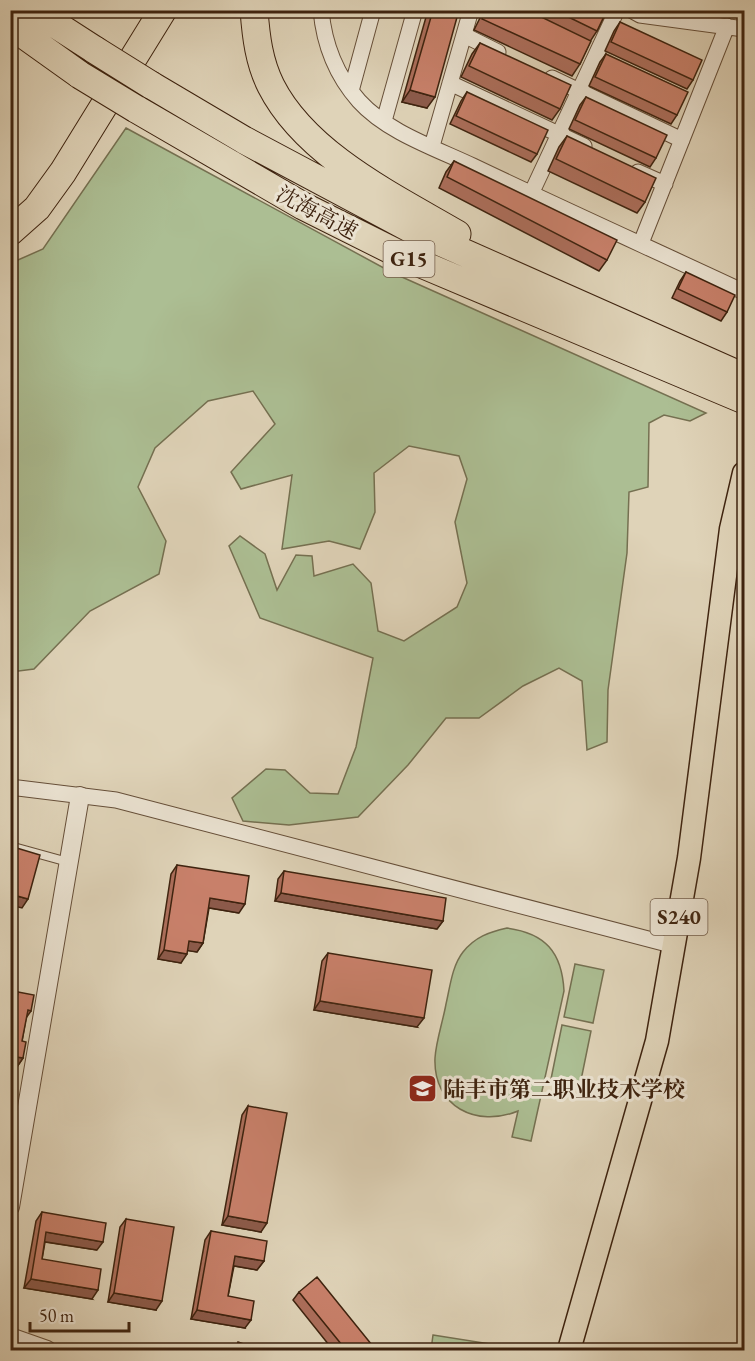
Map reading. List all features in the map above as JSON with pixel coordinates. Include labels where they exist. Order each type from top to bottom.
[{"type":"highway","name":"沈海高速","points":[[33,10],[151,85],[244,140],[413,231],[609,315],[744,400]]},
{"type":"highway","points":[[10,215],[44,177],[150,10]]},
{"type":"highway","points":[[10,232],[37,208],[63,172],[163,10]]},
{"type":"highway","points":[[254,10],[257,46],[272,87],[301,127],[334,157],[374,185],[465,238],[609,315]]},
{"type":"highway","name":"沈海高速","points":[[10,25],[80,75],[136,109],[353,232],[699,371],[744,377]]},
{"type":"highway","points":[[10,38],[80,75]]},
{"type":"main road","name":"S240","points":[[570,1350],[657,1041],[689,858],[731,529],[744,474]]},
{"type":"street","points":[[321,10],[324,35],[333,64],[359,101],[384,121],[531,194],[744,292]]},
{"type":"street","points":[[351,91],[373,10]]},
{"type":"street","points":[[384,121],[415,10]]},
{"type":"street","points":[[432,146],[471,10]]},
{"type":"street","points":[[531,194],[616,10]]},
{"type":"street","points":[[631,10],[640,15],[744,29]]},
{"type":"street","points":[[640,243],[727,26]]},
{"type":"street","points":[[464,35],[508,56]]},
{"type":"street","points":[[538,71],[682,140]]},
{"type":"street","points":[[450,83],[601,154]]},
{"type":"street","points":[[622,164],[665,184]]},
{"type":"street","points":[[10,787],[116,800],[675,946]]},
{"type":"street","points":[[10,1207],[80,796]]},
{"type":"street","points":[[10,1337],[47,1350]]},
{"type":"lane","points":[[10,846],[69,862]]},
{"type":"green space","points":[[126,128],[393,273],[706,413],[690,421],[664,415],[649,423],[648,487],[629,492],[627,553],[608,690],[607,742],[587,750],[582,681],[559,668],[523,686],[479,718],[446,718],[408,765],[358,817],[289,825],[243,821],[232,798],[266,769],[285,770],[310,793],[338,794],[356,747],[373,658],[260,618],[229,546],[240,536],[265,554],[277,590],[296,555],[312,556],[314,576],[353,564],[371,583],[378,631],[404,641],[457,607],[467,583],[455,522],[467,479],[459,456],[409,446],[374,473],[375,512],[360,549],[329,541],[282,549],[292,475],[241,489],[231,472],[275,424],[253,391],[208,401],[155,448],[138,487],[166,541],[159,574],[90,611],[34,669],[11,672],[11,263],[43,249]]},
{"type":"green space","points":[[507,928],[532,934],[549,947],[560,965],[563,977],[564,991],[531,1141],[512,1137],[518,1111],[503,1116],[473,1115],[450,1101],[441,1089],[436,1075],[437,1045],[456,964],[463,952],[477,939],[488,933]]},
{"type":"green space","points":[[575,964],[604,970],[593,1023],[564,1017]]},
{"type":"green space","points":[[562,1025],[591,1031],[580,1085],[551,1079]]},
{"type":"green space","points":[[433,1335],[497,1345],[496,1350],[431,1350]]},
{"type":"building","points":[[433,10],[459,10],[435,97],[410,90]]},
{"type":"building","points":[[486,10],[527,10],[591,41],[580,64],[482,19]]},
{"type":"building","points":[[554,10],[607,10],[597,31]]},
{"type":"building","points":[[620,22],[702,60],[693,80],[611,42]]},
{"type":"building","points":[[480,43],[571,85],[560,109],[469,66]]},
{"type":"building","points":[[606,54],[688,92],[677,115],[595,77]]},
{"type":"building","points":[[467,92],[548,130],[537,154],[456,116]]},
{"type":"building","points":[[586,97],[667,135],[656,158],[575,120]]},
{"type":"building","points":[[567,136],[656,178],[645,202],[556,159]]},
{"type":"building","points":[[454,161],[617,240],[607,260],[447,177]]},
{"type":"building","points":[[686,272],[735,295],[727,312],[678,289]]},
{"type":"building","points":[[10,846],[40,855],[28,899],[10,894]]},
{"type":"building","points":[[177,865],[249,876],[245,904],[210,898],[203,943],[189,941],[187,954],[164,950]]},
{"type":"building","points":[[284,871],[446,898],[443,921],[281,893]]},
{"type":"building","points":[[328,953],[432,970],[424,1018],[320,1001]]},
{"type":"building","points":[[18,992],[34,995],[31,1011],[28,1010],[22,1041],[26,1042],[23,1058],[10,1056],[10,1040]]},
{"type":"building","points":[[248,1106],[287,1113],[267,1223],[228,1216]]},
{"type":"building","points":[[42,1212],[106,1223],[103,1242],[46,1232],[42,1259],[101,1269],[98,1290],[31,1279]]},
{"type":"building","points":[[126,1219],[174,1227],[162,1301],[114,1293]]},
{"type":"building","points":[[211,1231],[267,1241],[264,1261],[235,1256],[228,1296],[254,1301],[251,1320],[197,1310]]},
{"type":"building","points":[[317,1277],[376,1350],[346,1350],[299,1292]]},
{"type":"building","points":[[238,1342],[261,1350],[235,1350]]},
{"type":"place","name":"陆丰市第二职业技术学校","points":[[422,1089]]}]
